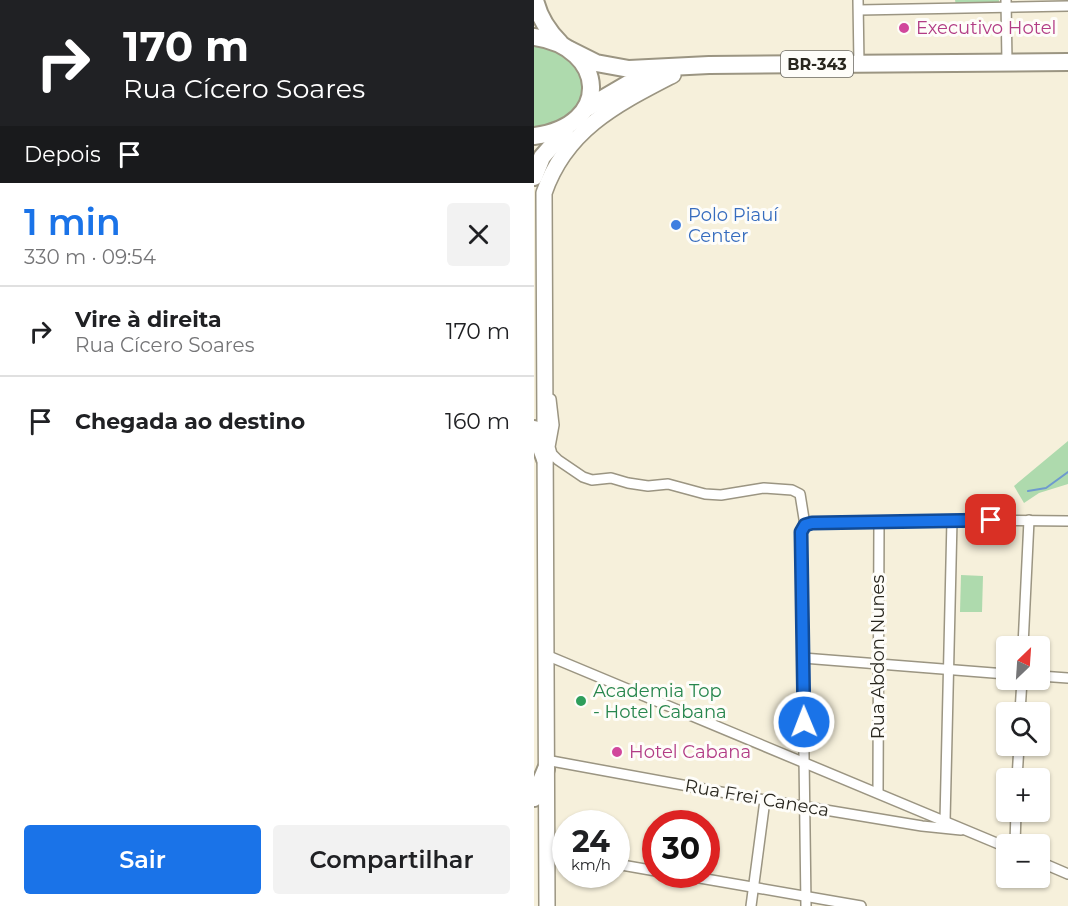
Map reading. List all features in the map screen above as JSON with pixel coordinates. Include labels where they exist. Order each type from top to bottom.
[{"type":"highway","points":[[535,0],[537,9],[550,33],[587,71],[591,97],[582,113]]},
{"type":"highway","name":"BR-343","points":[[534,37],[566,48],[596,63],[629,69],[709,65],[1068,62]]},
{"type":"highway","name":"BR-343","points":[[534,136],[561,130],[582,113],[628,84],[653,77],[710,72],[1068,71]]},
{"type":"highway","name":"BR-343","points":[[534,177],[548,147],[582,113]]},
{"type":"highway","points":[[534,429],[546,451]]},
{"type":"highway","points":[[534,798],[546,764]]},
{"type":"main road","points":[[547,906],[544,194],[550,178],[568,147],[601,115],[673,75]]},
{"type":"street","points":[[1006,4],[1006,62]]},
{"type":"street","points":[[859,64],[858,5],[1068,6]]},
{"type":"street","points":[[552,369],[551,393],[554,425],[546,451],[583,477],[592,480],[611,478],[648,486],[668,484],[705,494],[721,495],[764,488],[792,490],[800,494],[805,525],[801,532],[806,902]]},
{"type":"street","points":[[945,821],[952,520]]},
{"type":"street","points":[[1023,636],[1029,520]]},
{"type":"street","points":[[805,525],[879,521],[1068,521]]},
{"type":"street","name":"Rua Abdon Nunes","points":[[878,792],[879,521]]},
{"type":"street","points":[[546,655],[996,843]]},
{"type":"street","points":[[803,658],[996,673]]},
{"type":"street","points":[[1050,677],[1068,678]]},
{"type":"street","name":"Rua Frei Caneca","points":[[546,764],[922,826],[969,831]]},
{"type":"street","points":[[751,906],[765,800]]},
{"type":"street","points":[[546,851],[552,852]]},
{"type":"street","points":[[1050,866],[1068,874]]},
{"type":"street","points":[[720,882],[806,902],[861,906]]},
{"type":"green space","points":[[955,0],[999,0],[999,6],[956,6]]},
{"type":"green space","points":[[534,43],[563,54],[570,60],[580,75],[582,85],[579,103],[571,115],[559,123],[534,130]]},
{"type":"green space","points":[[1068,441],[1068,484],[1039,493],[1024,503],[1014,486]]},
{"type":"green space","points":[[961,575],[983,576],[982,612],[960,612]]},
{"type":"waterway","points":[[1028,491],[1046,488],[1068,472]]},
{"type":"place","name":"Executivo Hotel","points":[[904,28]]},
{"type":"place","name":"Polo Piauí Center","points":[[676,225]]},
{"type":"place","name":"Academia Top - Hotel Cabana","points":[[581,701]]},
{"type":"place","name":"Hotel Cabana","points":[[617,752]]},
{"type":"route","points":[[804,722],[802,528],[812,523],[991,520]]}]
